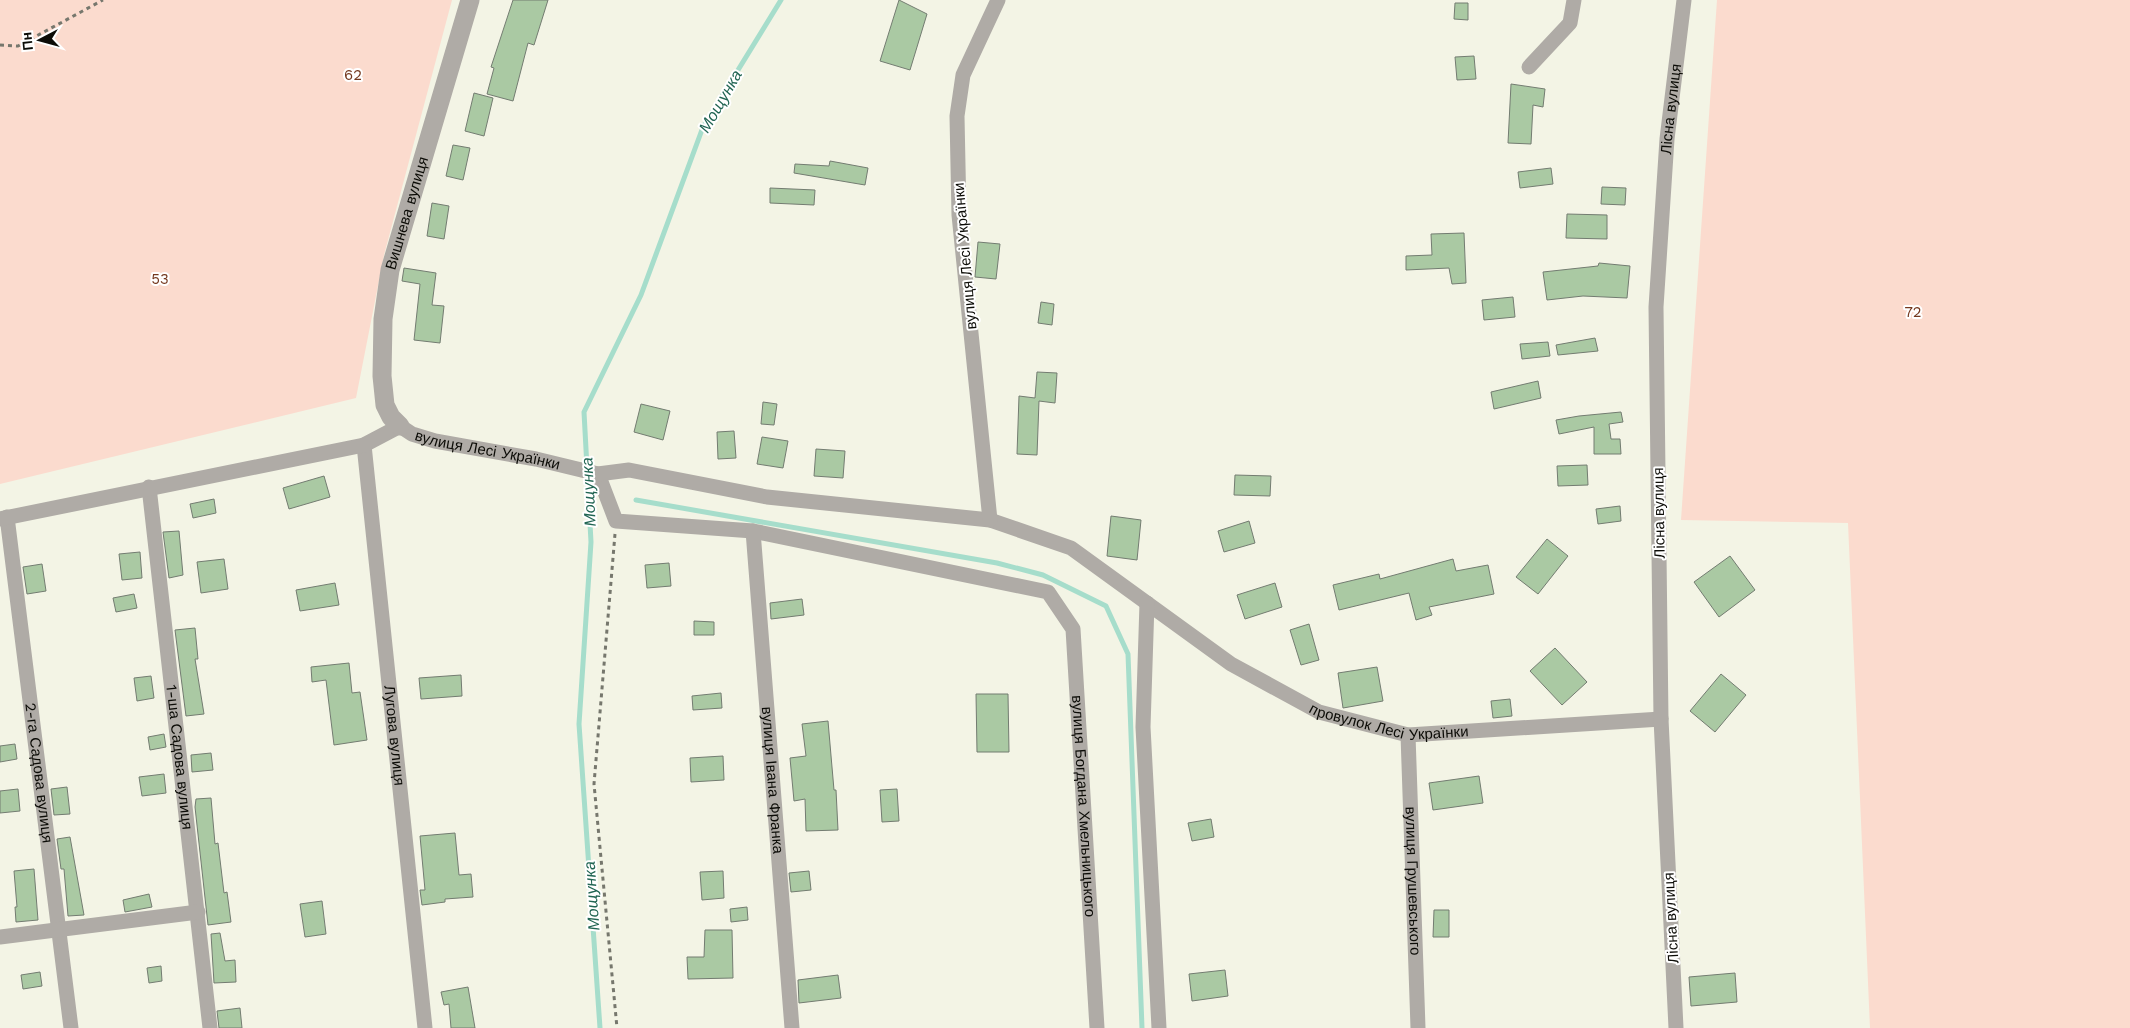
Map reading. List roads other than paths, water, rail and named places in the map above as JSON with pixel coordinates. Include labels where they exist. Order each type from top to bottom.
[{"type":"street","name":"Вишнева вулиця","points":[[400,426],[392,417],[385,404],[382,376],[383,319],[390,270],[470,0]]},
{"type":"street","name":"вулиця Лесі Українки","points":[[990,520],[959,215],[957,116],[963,76],[998,0]]},
{"type":"street","points":[[1529,67],[1570,23],[1574,0]]},
{"type":"street","name":"Лісна вулиця","points":[[1676,1028],[1661,719],[1656,307],[1667,138],[1684,0]]},
{"type":"street","points":[[4,518],[149,487],[364,445],[400,426]]},
{"type":"street","name":"вулиця Лесі Українки","points":[[400,426],[412,434],[435,441],[536,458],[598,474]]},
{"type":"street","name":"Лугова вулиця","points":[[364,445],[425,1028]]},
{"type":"street","points":[[753,531],[616,521],[598,474],[629,470],[767,497],[990,520],[1071,548],[1147,602],[1144,727],[1159,1028]]},
{"type":"street","name":"1-ша Садова вулиця","points":[[149,487],[210,1028]]},
{"type":"street","name":"2-га Садова вулиця","points":[[4,518],[60,929],[71,1028]]},
{"type":"street","name":"вулиця Богдана Хмельницького","points":[[753,531],[1048,592],[1073,629],[1097,1028]]},
{"type":"street","name":"вулиця Івана Франка","points":[[753,531],[792,1028]]},
{"type":"street","name":"провулок Лесі Українки","points":[[1147,602],[1231,664],[1320,712],[1408,735],[1661,719]]},
{"type":"street","name":"вулиця Грушевського","points":[[1408,735],[1418,1028]]},
{"type":"street","points":[[0,937],[198,912]]},
{"type":"waterway","name":"Мощунка","points":[[600,1028],[579,724],[591,542],[584,412],[641,295],[703,127],[781,0]]},
{"type":"waterway","points":[[636,500],[997,563],[1043,575],[1106,606],[1128,654],[1142,1028]]},
{"type":"park label","name":"62","points":[[353,75]]},
{"type":"park label","name":"53","points":[[160,279]]},
{"type":"park label","name":"72","points":[[1913,312]]}]
